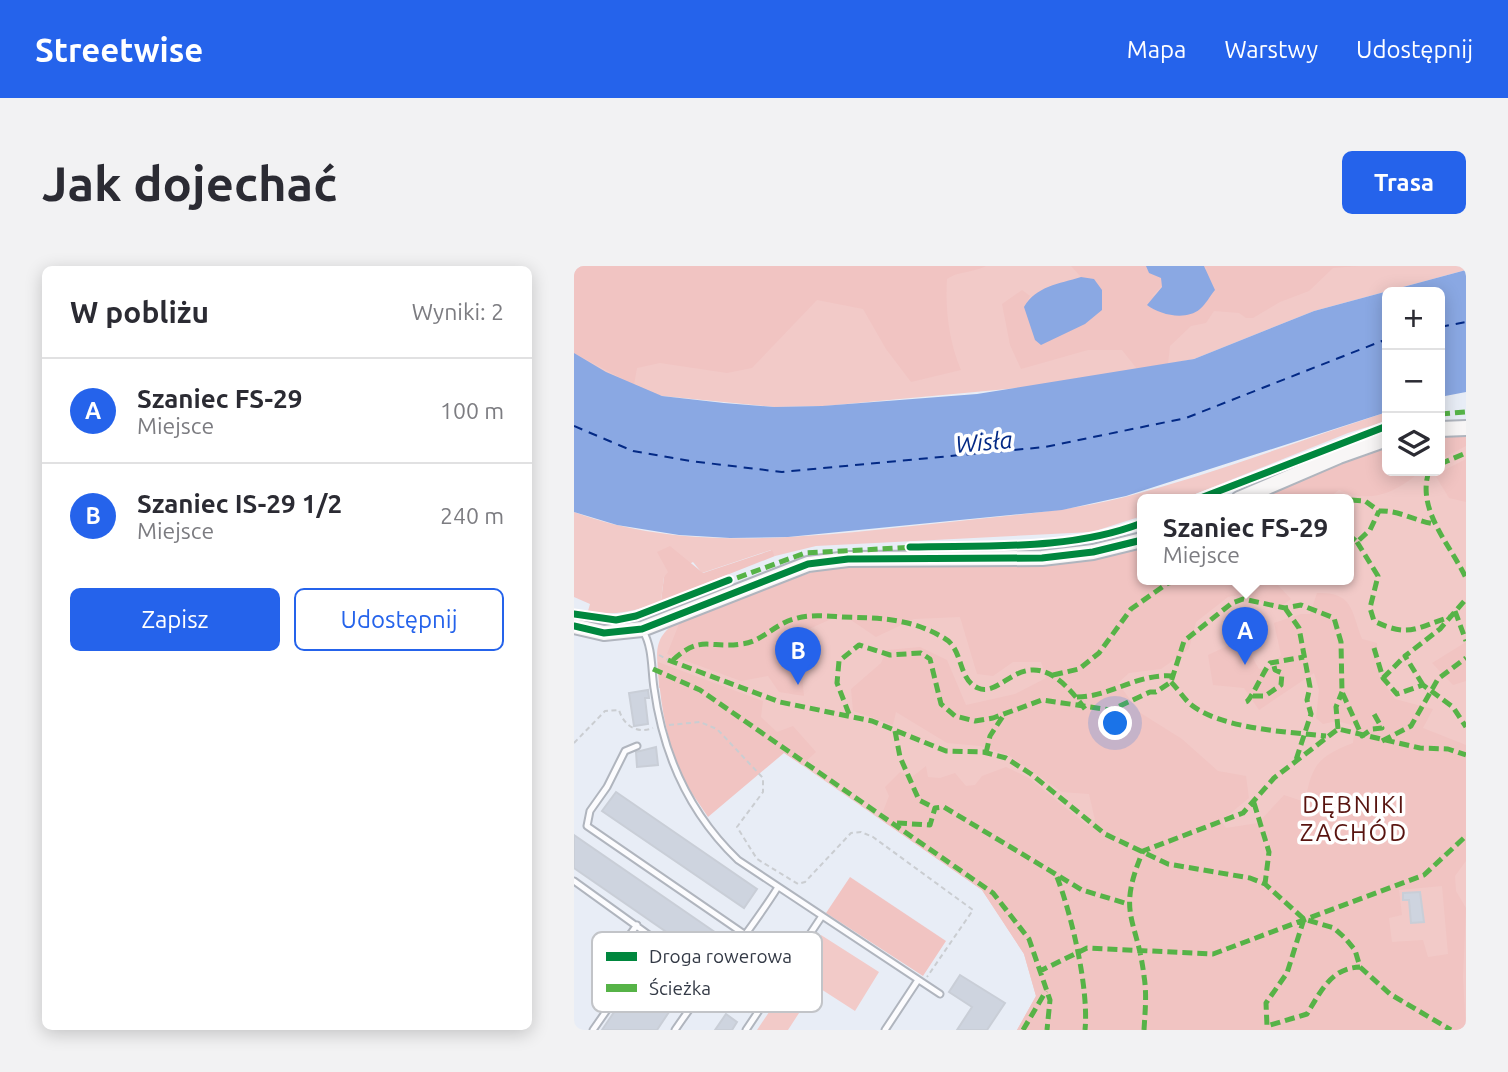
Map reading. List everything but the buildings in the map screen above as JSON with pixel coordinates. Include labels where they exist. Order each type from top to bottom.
[{"type":"street","points":[[1445,429],[1466,428]]},
{"type":"street","points":[[1251,494],[1382,441]]},
{"type":"street","points":[[574,626],[604,633],[642,629],[808,564],[848,559],[1042,558],[1093,552],[1137,541]]},
{"type":"lane","points":[[642,629],[650,649],[671,762],[692,805],[714,837],[738,860],[940,994]]},
{"type":"lane","points":[[637,746],[625,751],[607,787],[590,811],[587,826],[741,932]]},
{"type":"lane","points":[[574,881],[646,932]]},
{"type":"lane","points":[[750,932],[778,887]]},
{"type":"lane","points":[[811,932],[822,916]]},
{"type":"lane","points":[[632,932],[637,925]]},
{"type":"lane","points":[[885,1030],[918,980]]},
{"type":"lane","points":[[593,1030],[606,1012]]},
{"type":"lane","points":[[675,1030],[687,1012]]},
{"type":"lane","points":[[746,1030],[758,1012]]},
{"type":"path","points":[[661,655],[668,660]]},
{"type":"path","points":[[574,743],[605,711],[619,710],[622,720],[635,729],[644,731],[701,722],[717,729],[763,778],[763,792],[737,827],[757,859],[798,884],[805,882],[851,833],[861,831],[873,836],[973,910],[926,978]]},
{"type":"shaded area","points":[[574,266],[1466,266],[1466,270],[1403,287],[1382,287],[1382,293],[1314,311],[1194,359],[1073,383],[825,406],[774,407],[662,396],[574,372]]},
{"type":"shaded area","points":[[574,266],[986,266],[947,279],[949,325],[961,370],[911,382],[886,349],[863,309],[817,300],[752,368],[727,373],[660,363],[637,368],[634,385],[574,353]]},
{"type":"shaded area","points":[[1071,266],[1146,266],[1149,273],[1161,277],[1162,286],[1151,297],[1207,269],[1204,266],[1358,266],[1333,268],[1309,291],[1280,302],[1253,318],[1246,318],[1239,313],[1214,311],[1206,323],[1191,326],[1170,346],[1168,364],[1137,369],[1122,350],[1088,350],[1021,369],[1010,345],[1002,304],[1022,290],[1030,296],[1024,307],[1094,279],[1081,277]]},
{"type":"shaded area","points":[[1382,414],[1382,423],[1348,433],[1196,494],[1137,494],[1137,518],[1092,532],[816,546],[775,556],[771,550],[702,573],[693,562],[664,577],[661,601],[633,610],[616,613],[588,611],[590,604],[574,597],[574,512],[618,525],[664,534],[756,538],[850,532],[1034,513],[1102,502],[1158,488]]},
{"type":"shaded area","points":[[1466,432],[1466,1030],[1017,1030],[1036,996],[1024,954],[982,890],[688,686],[659,688],[657,656],[660,641],[664,633],[681,619],[851,567],[972,567],[1078,560],[1137,550],[1137,585],[1354,585],[1354,494],[1279,494],[1382,472],[1382,476],[1445,476],[1445,434]]},
{"type":"shaded area","points":[[1466,432],[1466,446],[1445,457],[1445,434]]},
{"type":"shaded area","points":[[1382,446],[1382,476],[1415,476],[1397,488],[1378,495],[1359,496],[1339,490],[1334,494],[1268,494]]},
{"type":"shaded area","points":[[1466,459],[1466,502],[1449,498],[1436,476],[1445,476],[1445,470]]},
{"type":"shaded area","points":[[670,546],[703,573],[772,550],[775,556],[661,601],[664,577],[668,572],[657,552]]},
{"type":"shaded area","points":[[1137,550],[1137,585],[1278,585],[1291,599],[1276,610],[1245,594],[1228,597],[1196,622],[1189,649],[1161,669],[1129,673],[1118,683],[1139,712],[1182,739],[1218,771],[1246,776],[1249,798],[1221,821],[1226,828],[1258,823],[1284,795],[1305,802],[1310,779],[1318,764],[1331,753],[1353,743],[1355,726],[1337,721],[1323,724],[1316,718],[1319,690],[1314,673],[1259,710],[1244,688],[1213,685],[1208,655],[1242,639],[1259,669],[1272,668],[1281,655],[1274,623],[1301,614],[1310,614],[1317,593],[1344,599],[1352,611],[1362,639],[1377,643],[1379,676],[1395,699],[1433,709],[1423,728],[1466,745],[1466,861],[1455,876],[1456,891],[1466,908],[1463,977],[1466,1030],[1017,1030],[1036,996],[1024,954],[982,890],[880,819],[889,796],[885,787],[900,772],[912,777],[926,766],[928,777],[940,778],[955,773],[966,786],[975,785],[982,776],[1006,767],[1029,778],[1088,826],[1095,820],[1089,794],[1062,792],[1008,755],[980,746],[947,743],[896,712],[893,725],[853,711],[851,689],[881,663],[887,650],[920,647],[947,660],[966,705],[1015,694],[1046,678],[1041,662],[1013,662],[993,676],[977,674],[960,617],[914,619],[876,637],[842,614],[794,636],[800,654],[804,696],[779,692],[768,676],[741,681],[667,654],[681,619],[815,571],[851,567],[972,567],[1078,560]],"holes":[[[1442,886],[1448,954],[1428,957],[1423,940],[1392,942],[1389,918],[1402,915],[1399,890]]]},
{"type":"shaded area","points":[[1466,642],[1466,681],[1453,685],[1432,663]]},
{"type":"shaded area","points":[[658,662],[763,701],[761,717],[777,732],[793,726],[816,752],[802,765],[784,753],[708,817],[684,780],[671,747],[662,704]]},
{"type":"shaded area","points":[[850,877],[946,941],[923,976],[826,913]]},
{"type":"shaded area","points":[[822,936],[879,972],[855,1011],[822,990]]},
{"type":"shaded area","points":[[769,1012],[800,1012],[788,1030],[757,1030]]},
{"type":"water","points":[[1146,266],[1204,266],[1215,290],[1194,313],[1181,316],[1159,312],[1147,305],[1162,287],[1161,278],[1149,273]]},
{"type":"water","points":[[1466,270],[1466,392],[1445,396],[1445,287],[1403,287]]},
{"type":"water","points":[[1081,277],[1094,279],[1102,290],[1102,310],[1085,324],[1041,345],[1035,340],[1024,307],[1042,290]]},
{"type":"water","name":"Wisła","points":[[1382,293],[1382,414],[1126,496],[1062,510],[788,537],[679,535],[617,525],[574,512],[574,353],[606,372],[662,396],[774,407],[822,406],[977,394],[1194,359],[1314,311]]},
{"type":"ferry route","points":[[1445,326],[1466,322]]},
{"type":"ferry route","points":[[574,426],[633,451],[782,472],[1045,447],[1186,418],[1382,341]]},
{"type":"marked path","points":[[1445,414],[1466,412]]},
{"type":"marked path","points":[[1445,462],[1466,453]]},
{"type":"marked path","points":[[1428,476],[1427,499],[1431,513],[1466,578]]},
{"type":"marked path","points":[[1354,500],[1365,501],[1379,511],[1393,512],[1435,524]]},
{"type":"marked path","points":[[1354,539],[1357,542],[1370,530],[1379,511]]},
{"type":"marked path","points":[[1357,542],[1378,576],[1370,608],[1374,621],[1396,629],[1412,630],[1450,617]]},
{"type":"marked path","points":[[723,583],[805,553],[917,547]]},
{"type":"marked path","points":[[1053,675],[1079,669],[1099,653],[1131,609],[1165,585]]},
{"type":"marked path","points":[[849,714],[837,683],[839,661],[859,645],[890,655],[921,653],[930,659],[941,704],[955,716],[975,721],[993,718],[1042,700],[1111,710],[1150,692],[1156,692],[1171,682],[1184,641],[1232,603],[1243,599],[1285,608],[1301,605],[1334,618],[1341,642],[1342,692],[1362,736],[1372,729],[1382,728],[1374,714]]},
{"type":"marked path","points":[[1423,685],[1405,656],[1440,629],[1466,599]]},
{"type":"marked path","points":[[1285,608],[1299,628],[1310,687],[1307,700],[1311,714],[1296,760]]},
{"type":"marked path","points":[[1455,611],[1466,641]]},
{"type":"marked path","points":[[673,660],[691,647],[699,645],[749,643],[787,621],[800,617],[882,619],[919,626],[944,638],[955,649],[971,684],[978,688],[988,689],[1020,673],[1033,670],[1048,673],[1065,685],[1085,709]]},
{"type":"marked path","points":[[1374,648],[1383,678],[1397,694],[1423,685],[1453,707],[1466,727]]},
{"type":"marked path","points":[[1383,678],[1405,656]]},
{"type":"marked path","points":[[1246,702],[1270,663],[1304,657]]},
{"type":"marked path","points":[[1382,741],[1411,726],[1438,679],[1466,658]]},
{"type":"marked path","points":[[668,660],[780,702],[872,721],[946,751],[983,752],[1006,758],[1031,774],[1105,834],[1168,864],[1250,878],[1265,884],[1304,919],[1334,928],[1355,950],[1360,967],[1390,994],[1451,1030]]},
{"type":"marked path","points":[[1253,696],[1265,696],[1281,685],[1282,673],[1275,670],[1273,662]]},
{"type":"marked path","points":[[653,669],[700,690],[993,893],[1029,939],[1050,1000],[1047,1030]]},
{"type":"marked path","points":[[1077,697],[1101,693],[1148,678],[1173,676]]},
{"type":"marked path","points":[[1171,682],[1189,703],[1218,719],[1254,728],[1326,736]]},
{"type":"marked path","points":[[1338,729],[1336,707],[1342,692]]},
{"type":"marked path","points":[[986,753],[990,736],[1005,713]]},
{"type":"marked path","points":[[1144,1030],[1145,983],[1130,903],[1135,872],[1143,851],[1243,813],[1274,778],[1338,729],[1420,748],[1448,749],[1466,755]]},
{"type":"marked path","points":[[895,731],[900,757],[919,800],[935,808]]},
{"type":"marked path","points":[[1254,803],[1269,852],[1265,884]]},
{"type":"marked path","points":[[897,823],[930,825],[935,808],[944,807],[1082,890],[1128,904]]},
{"type":"marked path","points":[[1038,972],[1087,948],[1213,954],[1424,875],[1466,836]]},
{"type":"marked path","points":[[1057,877],[1078,953],[1086,1013],[1085,1030]]},
{"type":"marked path","points":[[1304,919],[1287,973],[1266,1003],[1267,1026],[1307,1014],[1322,989],[1334,976],[1350,968],[1360,967]]},
{"type":"marked path","points":[[1023,1030],[1046,991]]},
{"type":"cycle path","points":[[1211,494],[1382,428]]},
{"type":"cycle path","points":[[910,547],[1027,545],[1086,538],[1137,525]]},
{"type":"cycle path","points":[[574,626],[604,633],[642,629],[808,564],[848,559],[1042,558],[1093,552],[1137,541]]},
{"type":"cycle path","points":[[574,614],[616,620],[636,616],[729,580]]},
{"type":"place","name":"Szaniec FS-29","points":[[1245,665]]},
{"type":"place","name":"Szaniec IS-29 1/2","points":[[798,685]]},
{"type":"district","name":"DĘBNIKI ZACHÓD","points":[[1354,818]]}]
